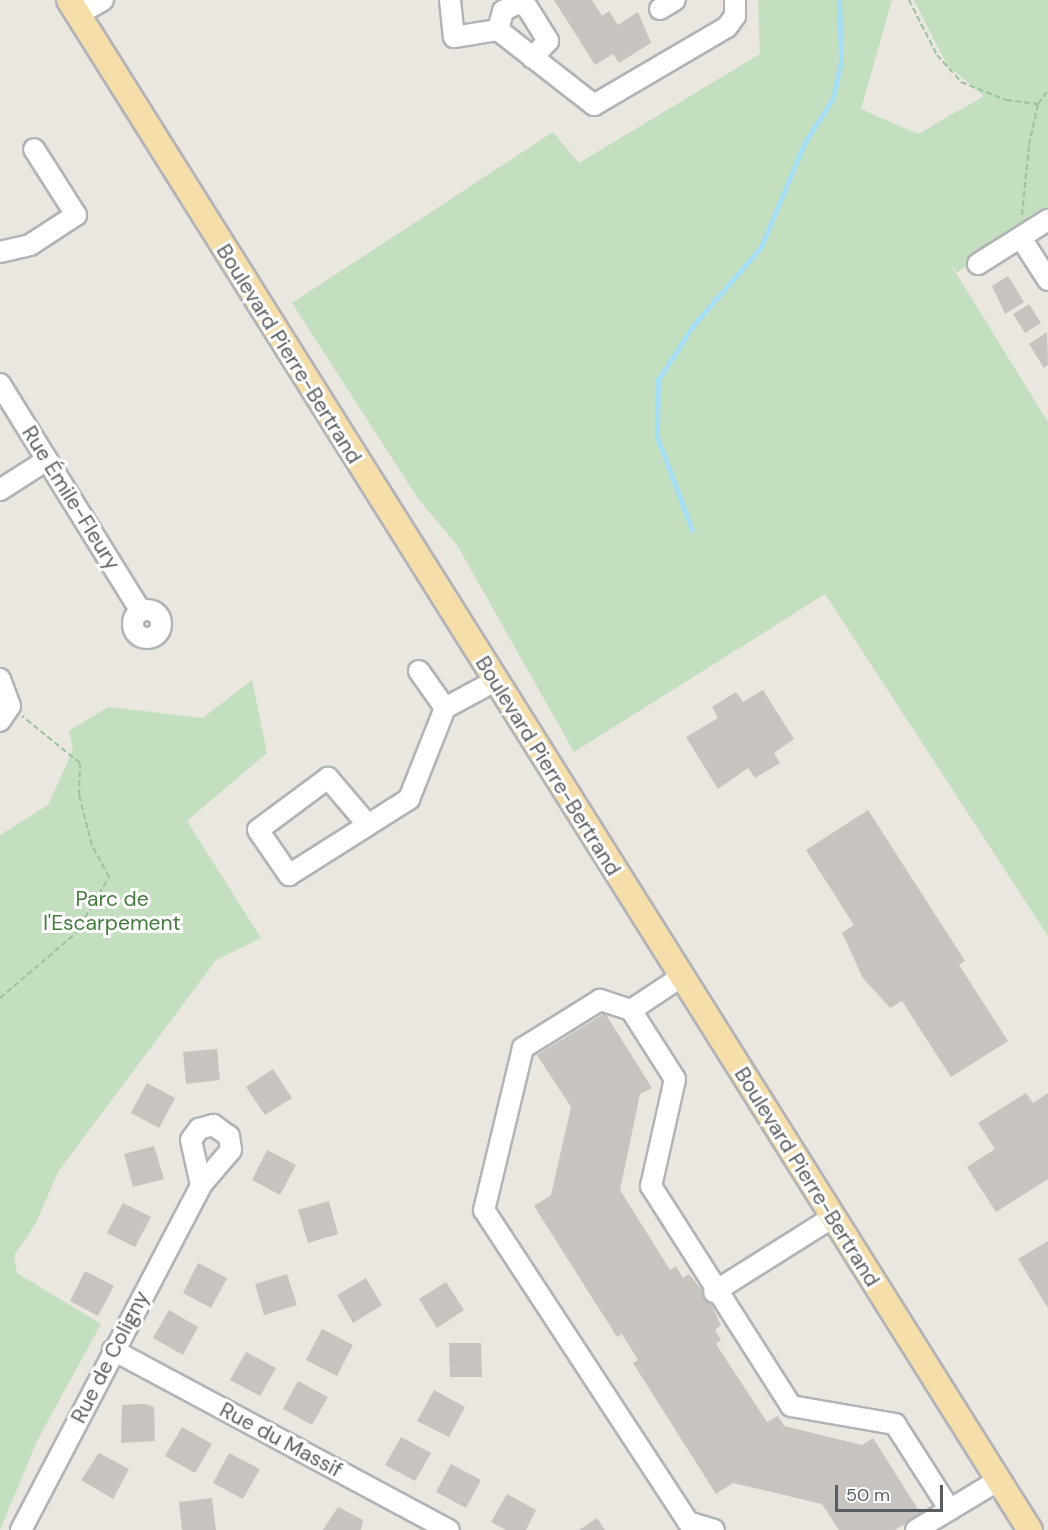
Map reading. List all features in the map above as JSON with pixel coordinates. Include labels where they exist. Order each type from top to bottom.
[{"type":"main road","name":"Boulevard Pierre-Bertrand","points":[[73,8],[1030,1530]]},
{"type":"street","points":[[73,8],[103,0]]},
{"type":"street","points":[[450,0],[454,37],[498,30],[594,105],[727,27],[735,16],[735,0]]},
{"type":"street","points":[[498,30],[503,11],[518,3],[527,7],[548,41],[532,58]]},
{"type":"street","points":[[0,252],[30,246],[76,215],[34,149]]},
{"type":"street","points":[[978,264],[1048,220]]},
{"type":"street","points":[[1022,237],[1048,280]]},
{"type":"street","name":"Rue Émile-Fleury","points":[[0,384],[141,611]]},
{"type":"street","points":[[0,490],[47,460]]},
{"type":"street","points":[[419,671],[445,708]]},
{"type":"street","points":[[0,679],[5,713]]},
{"type":"street","points":[[368,825],[328,778],[258,830],[289,875],[368,825],[409,799],[445,708],[495,681]]},
{"type":"street","points":[[631,1010],[681,977]]},
{"type":"street","points":[[714,1530],[688,1522],[484,1210],[523,1048],[600,1000],[631,1010],[675,1078],[651,1186],[714,1292],[791,1406],[895,1424],[950,1510]]},
{"type":"street","name":"Rue de Coligny","points":[[21,1530],[201,1185]]},
{"type":"street","points":[[714,1292],[833,1218]]},
{"type":"street","name":"Rue du Massif","points":[[113,1350],[449,1530]]},
{"type":"street","points":[[916,1530],[999,1480]]},
{"type":"path","points":[[909,0],[937,55],[961,82],[1006,100],[1038,104]]},
{"type":"path","points":[[1022,237],[1023,179],[1038,104],[1048,90]]},
{"type":"path","points":[[0,998],[76,933],[109,877],[92,845],[79,795],[80,762],[5,713]]},
{"type":"green space","points":[[758,0],[892,0],[861,109],[918,134],[984,96],[947,65],[914,0],[1048,0],[1048,218],[957,272],[946,257],[1048,422],[1048,936],[825,594],[574,752],[457,545],[419,500],[292,303],[553,132],[579,163],[760,54]]},
{"type":"green space","name":"Parc de l'Escarpement","points":[[252,680],[267,753],[187,821],[261,938],[216,960],[58,1172],[36,1223],[14,1256],[17,1273],[101,1324],[37,1441],[0,1530],[0,835],[48,805],[73,750],[69,731],[108,707],[203,718]]},
{"type":"building","points":[[554,0],[592,0],[602,16],[609,11],[618,25],[638,12],[651,43],[619,63],[613,54],[595,65]]},
{"type":"building","points":[[1008,276],[1024,302],[1005,314],[992,286]]},
{"type":"building","points":[[1029,304],[1041,323],[1025,333],[1013,314]]},
{"type":"building","points":[[1047,332],[1048,365],[1044,368],[1029,344]]},
{"type":"building","points":[[763,690],[794,739],[774,753],[780,763],[755,778],[748,768],[718,789],[686,737],[718,718],[712,707],[736,692],[743,702]]},
{"type":"building","points":[[868,810],[965,961],[959,965],[1008,1041],[951,1077],[902,1001],[890,1008],[863,978],[842,933],[854,925],[806,850]]},
{"type":"building","points":[[605,1013],[652,1088],[640,1094],[620,1190],[670,1270],[676,1266],[683,1278],[689,1274],[708,1298],[721,1325],[715,1330],[721,1340],[716,1344],[767,1422],[778,1416],[784,1426],[862,1445],[873,1438],[921,1514],[895,1530],[839,1530],[822,1504],[733,1483],[716,1494],[633,1363],[638,1360],[622,1334],[617,1337],[534,1206],[551,1195],[571,1107],[537,1055]]},
{"type":"building","points":[[217,1049],[220,1080],[186,1084],[183,1052]]},
{"type":"building","points":[[273,1069],[292,1098],[265,1115],[246,1087]]},
{"type":"building","points":[[147,1083],[175,1098],[159,1128],[131,1113]]},
{"type":"building","points":[[1026,1093],[1033,1103],[1048,1093],[1048,1179],[996,1212],[967,1167],[995,1149],[978,1123]]},
{"type":"building","points":[[154,1146],[164,1179],[133,1187],[124,1154]]},
{"type":"building","points":[[267,1150],[296,1165],[280,1195],[252,1180]]},
{"type":"building","points":[[329,1201],[338,1234],[308,1243],[298,1210]]},
{"type":"building","points":[[123,1203],[151,1217],[135,1247],[107,1233]]},
{"type":"building","points":[[1048,1241],[1048,1308],[1018,1259]]},
{"type":"building","points":[[198,1263],[227,1278],[211,1308],[183,1293]]},
{"type":"building","points":[[85,1271],[114,1286],[98,1316],[70,1301]]},
{"type":"building","points":[[287,1274],[297,1305],[264,1315],[255,1284]]},
{"type":"building","points":[[366,1278],[382,1305],[353,1323],[337,1295]]},
{"type":"building","points":[[446,1282],[464,1310],[437,1328],[419,1299]]},
{"type":"building","points":[[169,1310],[198,1327],[183,1355],[153,1338]]},
{"type":"building","points":[[322,1329],[353,1345],[337,1376],[306,1360]]},
{"type":"building","points":[[449,1343],[481,1343],[482,1377],[450,1377]]},
{"type":"building","points":[[246,1352],[276,1368],[260,1396],[230,1380]]},
{"type":"building","points":[[298,1381],[328,1397],[312,1425],[283,1409]]},
{"type":"building","points":[[434,1390],[465,1407],[449,1437],[417,1421]]},
{"type":"building","points":[[145,1404],[154,1407],[155,1441],[121,1443],[122,1405]]},
{"type":"building","points":[[182,1427],[212,1444],[195,1473],[165,1456]]},
{"type":"building","points":[[401,1437],[431,1453],[415,1481],[385,1465]]},
{"type":"building","points":[[99,1453],[129,1469],[113,1499],[81,1480]]},
{"type":"building","points":[[229,1453],[260,1469],[243,1499],[213,1483]]},
{"type":"building","points":[[451,1464],[481,1480],[466,1508],[436,1492]]},
{"type":"building","points":[[507,1494],[536,1510],[526,1530],[506,1530],[491,1522]]},
{"type":"building","points":[[212,1498],[216,1530],[182,1530],[179,1502]]},
{"type":"building","points":[[338,1507],[363,1520],[361,1530],[323,1530]]},
{"type":"building","points":[[597,1518],[605,1530],[579,1530]]},
{"type":"waterway","points":[[692,530],[657,437],[658,380],[693,326],[761,247],[804,144],[833,98],[841,60],[839,0]]}]
